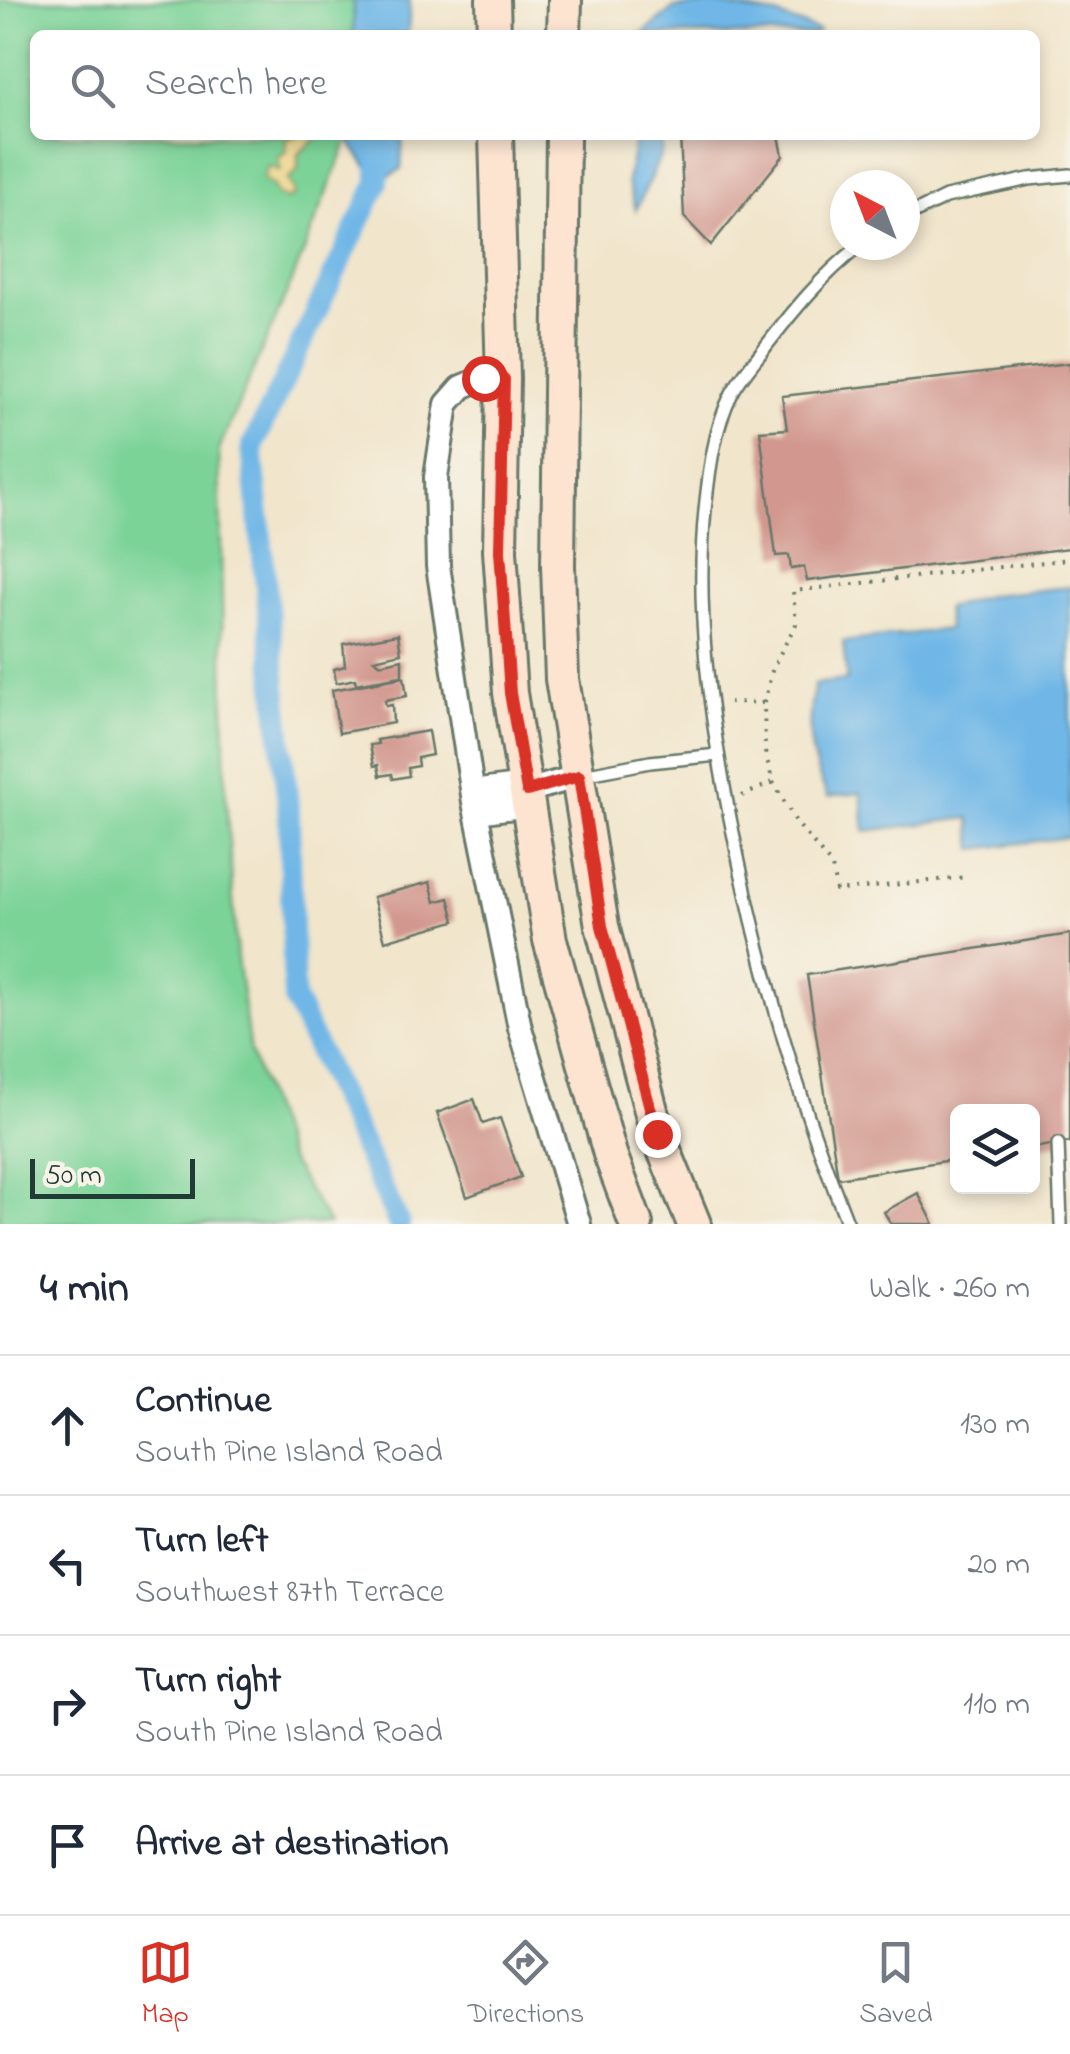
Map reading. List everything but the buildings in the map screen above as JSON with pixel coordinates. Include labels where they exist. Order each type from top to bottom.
[{"type":"main road","points":[[493,0],[494,30]]},
{"type":"main road","points":[[564,30],[565,0]]},
{"type":"main road","points":[[496,140],[504,379],[500,551],[510,693],[550,940],[610,1154],[636,1224]]},
{"type":"main road","points":[[563,140],[558,566],[562,679],[602,926],[657,1134],[694,1224]]},
{"type":"street","points":[[504,379],[484,378],[462,387],[447,404],[436,477],[438,566],[474,802],[520,1028],[579,1224]]},
{"type":"street","points":[[474,802],[480,791],[517,786],[527,791],[579,776]]},
{"type":"lane","points":[[920,210],[946,196],[1070,175]]},
{"type":"lane","points":[[841,260],[806,295],[732,393],[710,464],[702,589],[718,756],[750,919],[812,1134],[848,1224]]},
{"type":"lane","points":[[579,776],[650,762],[718,756]]},
{"type":"lane","points":[[1058,1144],[1061,1224]]},
{"type":"path","points":[[967,876],[836,892],[832,866],[796,822],[773,782],[765,752],[764,703],[773,667],[796,624],[793,590],[1070,559]]},
{"type":"path","points":[[725,702],[764,703]]},
{"type":"path","points":[[737,798],[773,782]]},
{"type":"green space","points":[[0,0],[354,0],[353,30],[30,30],[30,140],[348,140],[219,449],[226,797],[237,958],[250,1052],[289,1159],[329,1224],[0,1224]]},
{"type":"sand","points":[[285,140],[315,140],[298,154],[298,170],[288,180],[295,193],[288,200],[277,195],[263,179],[268,166],[280,170],[278,158],[287,152]]},
{"type":"water","points":[[354,0],[410,0],[408,30],[353,30]]},
{"type":"water","points":[[714,4],[776,15],[816,30],[647,30],[674,8]]},
{"type":"water","points":[[403,140],[401,169],[378,182],[350,142]]},
{"type":"water","points":[[635,140],[663,140],[661,154],[636,210],[627,182]]},
{"type":"water","points":[[1070,587],[1070,837],[974,849],[970,818],[865,831],[861,793],[828,797],[813,755],[810,714],[815,684],[847,680],[843,642],[948,629],[946,608],[990,595]]},
{"type":"waterway","points":[[378,140],[378,182],[252,447],[289,816],[294,999],[399,1224]]},
{"type":"route","points":[[484,378],[504,379],[500,551],[510,693],[527,791],[579,776],[602,926],[657,1134]]}]
